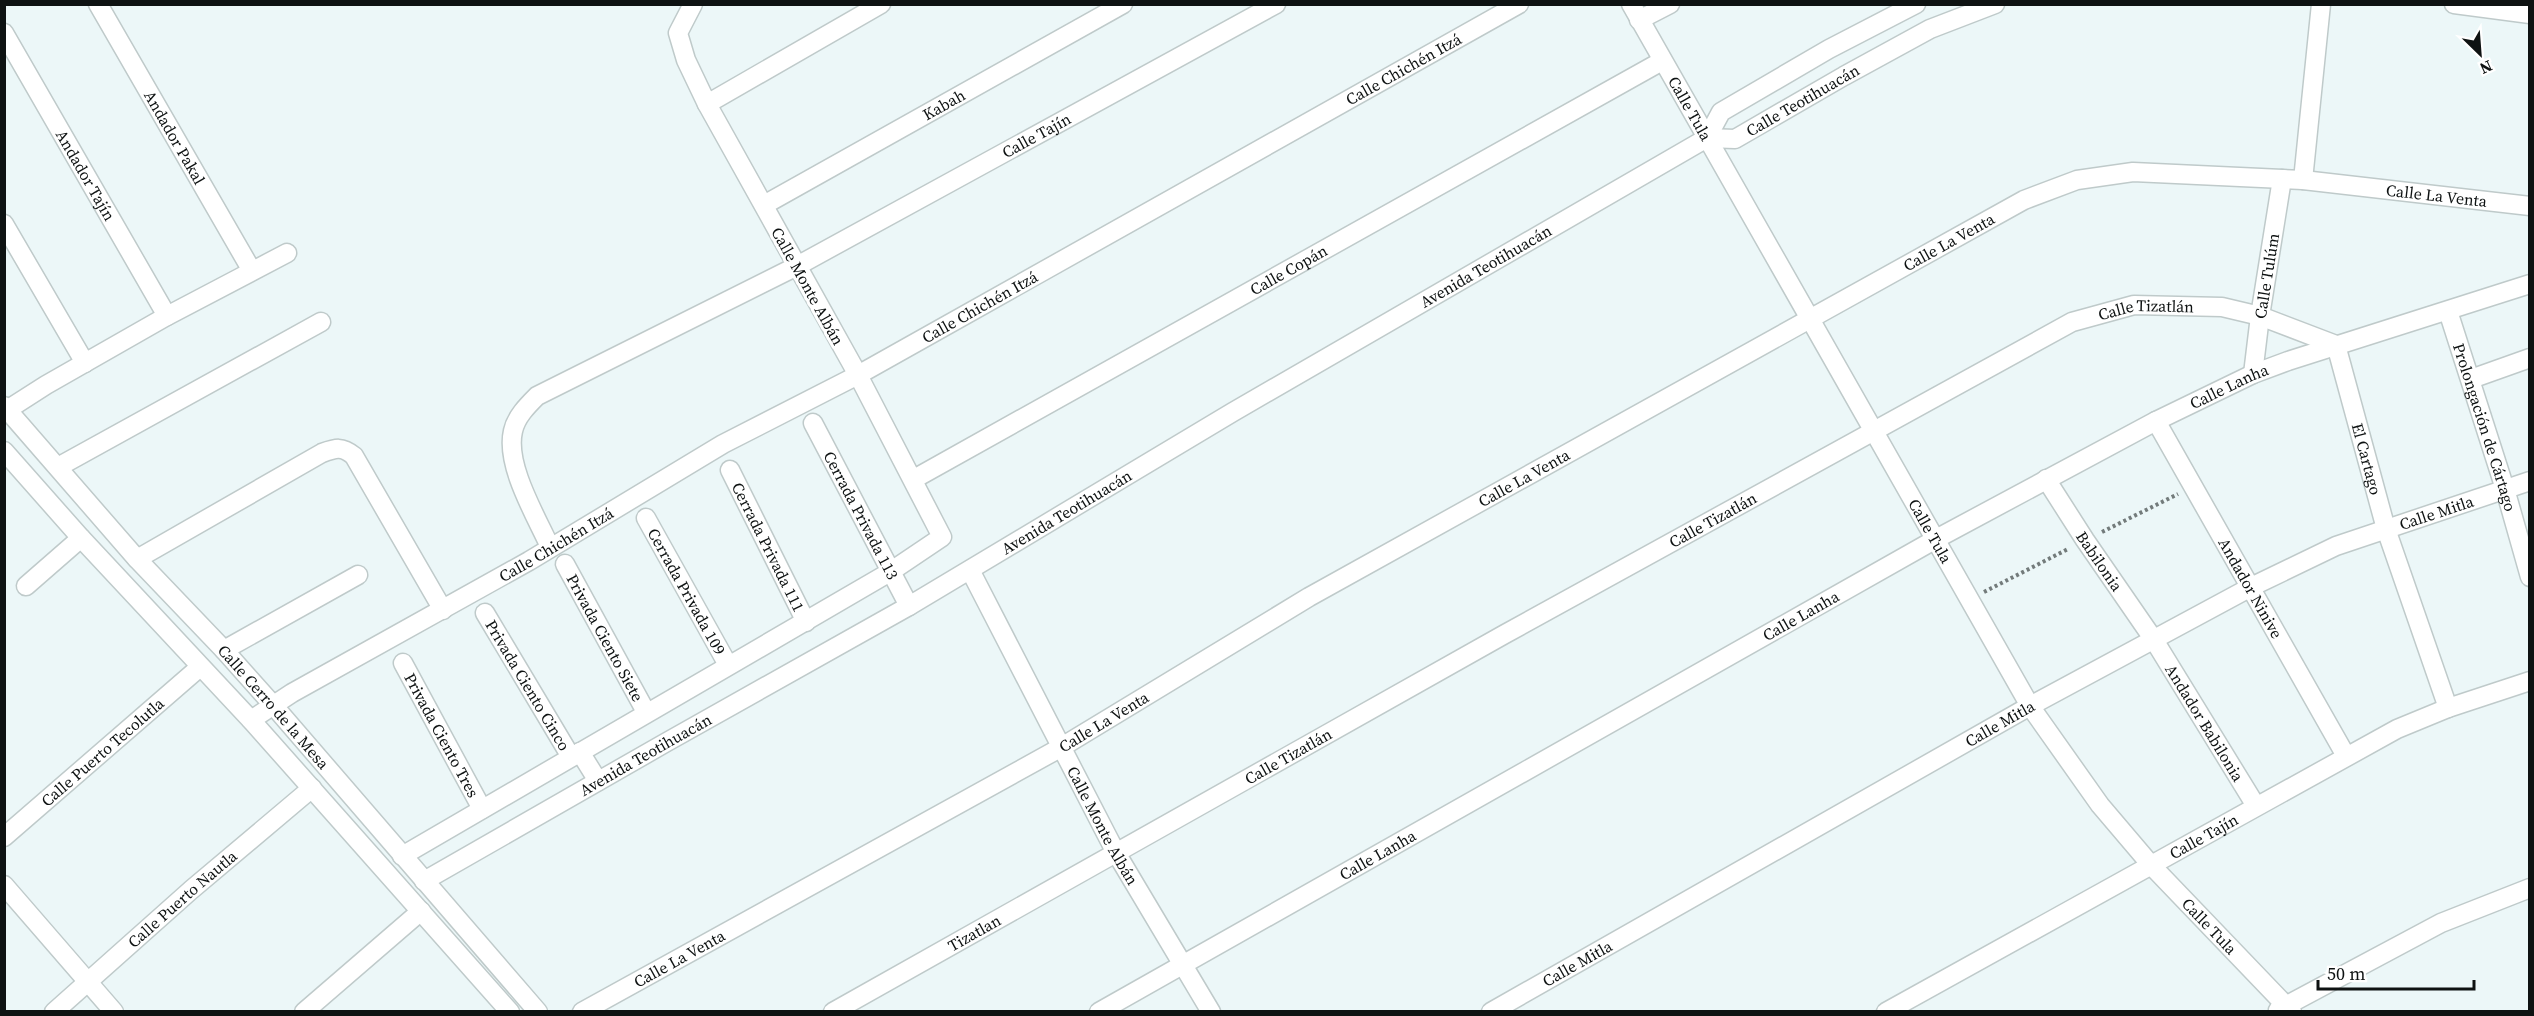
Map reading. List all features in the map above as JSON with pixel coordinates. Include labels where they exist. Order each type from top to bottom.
[{"type":"street","name":"Andador Pakal","points":[[98,4],[252,271]]},
{"type":"street","name":"Calle Monte Albán","points":[[693,4],[678,33],[686,60],[707,104],[914,479],[942,537],[890,572]]},
{"type":"street","points":[[707,104],[881,4]]},
{"type":"street","name":"Kabah","points":[[764,205],[1123,4]]},
{"type":"street","name":"Calle Tajín","points":[[550,546],[514,460],[513,431],[523,411],[537,396],[797,266],[1276,4]]},
{"type":"street","name":"Calle Chichén Itzá","points":[[251,720],[273,705],[529,561],[550,546],[723,444],[858,375],[1519,4]]},
{"type":"street","points":[[1635,12],[1670,4]]},
{"type":"street","name":"Calle Teotihuacán","points":[[1916,4],[1829,49],[1720,112],[1707,138],[1735,139],[1930,29],[1995,4]]},
{"type":"street","points":[[2303,180],[2321,4]]},
{"type":"street","points":[[2454,4],[2529,14]]},
{"type":"street","name":"Calle Tula","points":[[1635,12],[2030,706],[2100,805],[2151,865],[2284,1009]]},
{"type":"street","name":"Andador Tajín","points":[[4,33],[167,316]]},
{"type":"street","name":"Calle Copán","points":[[914,479],[1662,61]]},
{"type":"street","name":"Avenida Teotihuacán","points":[[424,881],[909,606],[1233,412],[1707,138]]},
{"type":"street","name":"Calle La Venta","points":[[582,1011],[1060,748],[1309,597],[2024,200],[2077,180],[2133,172],[2303,180],[2529,206]]},
{"type":"street","name":"Calle Tulúm","points":[[2253,374],[2282,179]]},
{"type":"street","points":[[4,224],[85,363]]},
{"type":"street","points":[[6,410],[167,316],[286,253]]},
{"type":"street","name":"Calle Lanha","points":[[1099,1011],[1936,539],[2156,421],[2253,374],[2336,345],[2529,284]]},
{"type":"street","name":"Calle Tizatlán","points":[[1115,852],[1873,430],[2072,322],[2134,305],[2222,307],[2260,316],[2336,345]]},
{"type":"street","name":"Prolongación de Cártago","points":[[2448,311],[2505,489],[2529,577]]},
{"type":"street","points":[[58,467],[321,322]]},
{"type":"street","name":"El Cartago","points":[[2336,345],[2386,529],[2448,708]]},
{"type":"street","points":[[2471,379],[2529,358]]},
{"type":"street","name":"Calle Cerro de la Mesa","points":[[6,410],[137,559],[273,705],[538,1011]]},
{"type":"street","name":"Andador Ninive","points":[[2156,421],[2346,756]]},
{"type":"street","name":"Cerrada Privada 113","points":[[813,423],[909,606]]},
{"type":"street","points":[[137,559],[322,453],[337,448],[346,449],[354,456],[443,610]]},
{"type":"street","name":"Calle Cerro de la Mesa","points":[[4,451],[81,538],[251,720],[510,1011]]},
{"type":"street","name":"Cerrada Privada 111","points":[[730,470],[806,621]]},
{"type":"street","name":"Babilonia","points":[[2046,478],[2085,540],[2154,640]]},
{"type":"street","name":"Calle Mitla","points":[[1491,1011],[2030,706],[2251,587],[2336,546],[2529,481]]},
{"type":"street","name":"Cerrada Privada 109","points":[[646,518],[728,665]]},
{"type":"street","points":[[26,586],[81,538]]},
{"type":"street","name":"Privada Ciento Siete","points":[[565,564],[646,712]]},
{"type":"street","name":"Calle Monte Albán","points":[[970,570],[1115,852],[1211,1011]]},
{"type":"street","points":[[402,856],[890,572]]},
{"type":"street","points":[[224,650],[358,574]]},
{"type":"street","name":"Privada Ciento Cinco","points":[[485,613],[576,755],[598,782]]},
{"type":"street","name":"Andador Babilonia","points":[[2154,640],[2256,806]]},
{"type":"street","name":"Privada Ciento Tres","points":[[403,663],[482,809]]},
{"type":"street","name":"Calle Puerto Tecolutla","points":[[4,837],[200,667]]},
{"type":"street","name":"Calle Tajín","points":[[1886,1011],[2397,729],[2448,708],[2529,681]]},
{"type":"street","name":"Calle Puerto Nautla","points":[[54,1011],[312,788]]},
{"type":"street","name":"Tizatlan","points":[[833,1011],[1115,852]]},
{"type":"street","points":[[4,885],[114,1011]]},
{"type":"street","points":[[2284,1009],[2441,923],[2529,888]]},
{"type":"street","points":[[304,1011],[421,911]]}]
